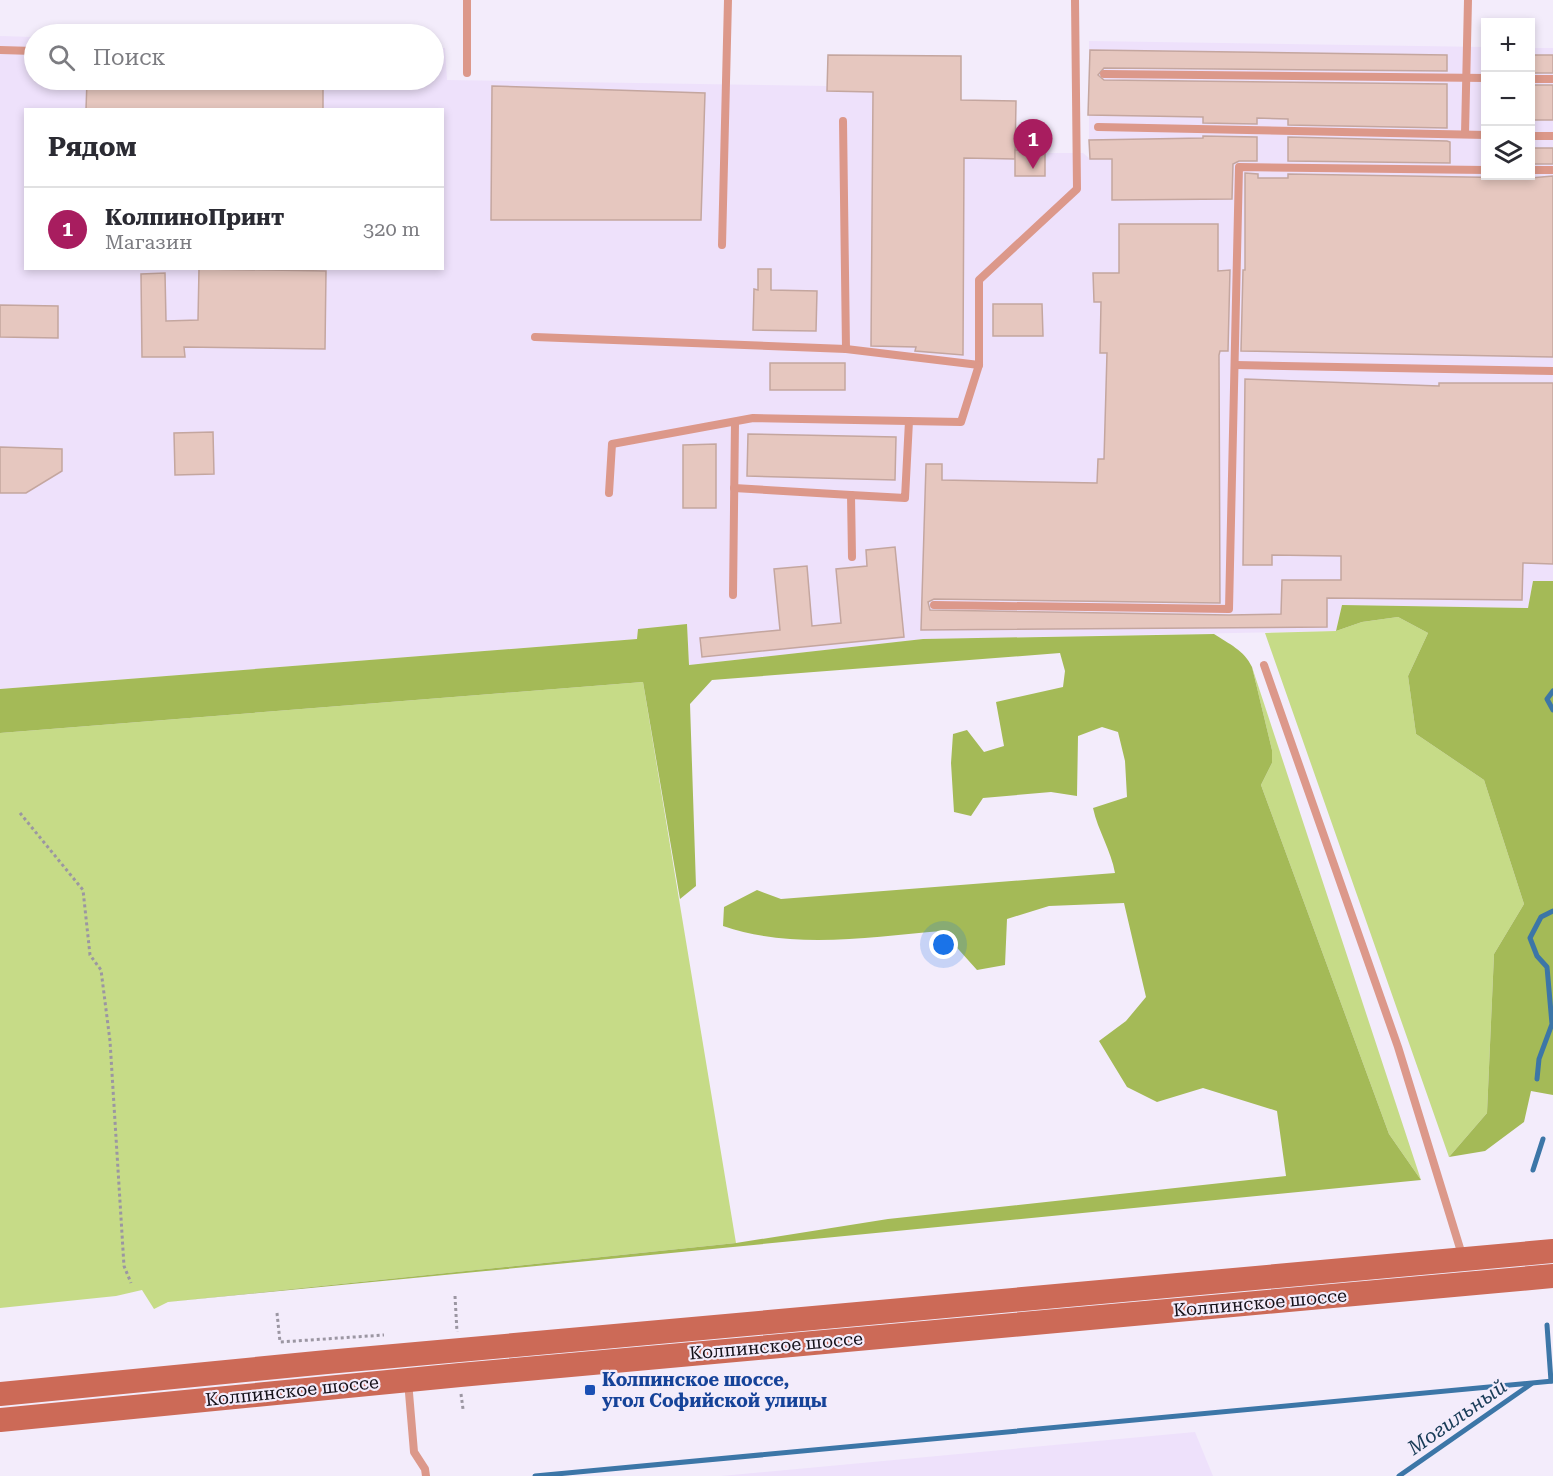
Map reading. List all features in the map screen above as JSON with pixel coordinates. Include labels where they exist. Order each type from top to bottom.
[{"type":"main road","name":"Колпинское шоссе","points":[[0,1394],[327,1362],[1553,1251]]},
{"type":"main road","name":"Колпинское шоссе","points":[[0,1420],[408,1380],[1553,1276]]},
{"type":"lane","points":[[467,0],[467,73]]},
{"type":"lane","points":[[722,245],[728,0]]},
{"type":"lane","points":[[609,493],[612,444],[753,418],[961,422],[979,365],[979,280],[1077,189],[1076,0]]},
{"type":"lane","points":[[1465,134],[1468,0]]},
{"type":"lane","points":[[0,50],[24,51]]},
{"type":"lane","points":[[1104,74],[1481,78]]},
{"type":"lane","points":[[1535,79],[1553,79]]},
{"type":"lane","points":[[843,121],[846,349]]},
{"type":"lane","points":[[1098,127],[1481,135]]},
{"type":"lane","points":[[1535,136],[1553,136]]},
{"type":"lane","points":[[934,605],[1228,609],[1236,365],[1239,167],[1481,170]]},
{"type":"lane","points":[[1535,170],[1553,170]]},
{"type":"lane","points":[[535,337],[846,349],[979,365]]},
{"type":"lane","points":[[1236,365],[1553,371]]},
{"type":"lane","points":[[734,489],[905,498],[909,421]]},
{"type":"lane","points":[[733,595],[735,422]]},
{"type":"lane","points":[[850,495],[852,557]]},
{"type":"lane","points":[[1264,665],[1398,1047],[1464,1259]]},
{"type":"lane","points":[[408,1380],[414,1452],[425,1469],[426,1476]]},
{"type":"path","points":[[20,813],[83,890],[90,955],[101,970],[103,982],[110,1041],[124,1266],[131,1283]]},
{"type":"path","points":[[455,1296],[457,1336]]},
{"type":"path","points":[[277,1313],[280,1342],[386,1335]]},
{"type":"path","points":[[461,1386],[463,1409]]},
{"type":"shaded area","points":[[0,36],[24,37],[24,90],[444,90],[444,48],[447,80],[827,86],[828,55],[961,56],[961,100],[1016,101],[1015,150],[1083,153],[1089,158],[1089,41],[1481,47],[1481,180],[1535,180],[1535,48],[1553,48],[1553,581],[1533,581],[1528,608],[1342,605],[1336,631],[923,639],[689,665],[687,624],[638,639],[0,689]]},
{"type":"shaded area","points":[[1195,1432],[1213,1476],[721,1476]]},
{"type":"green space","points":[[1533,581],[1553,581],[1553,1095],[1531,1091],[1524,1122],[1485,1151],[1449,1157],[1487,1113],[1494,954],[1524,904],[1484,780],[1416,734],[1408,676],[1428,633],[1398,617],[1362,622],[1336,631],[1342,605],[1528,608]]},
{"type":"green space","points":[[1398,617],[1428,633],[1408,676],[1416,734],[1484,780],[1524,904],[1494,954],[1487,1113],[1449,1157],[1265,633],[1336,631],[1362,622]]},
{"type":"green space","points":[[687,624],[689,665],[923,639],[1214,634],[1236,648],[1252,667],[1272,750],[1272,763],[1261,785],[1389,1134],[1421,1180],[167,1302],[736,1243],[888,1219],[1286,1176],[1277,1111],[1203,1088],[1157,1102],[1127,1087],[1099,1041],[1126,1021],[1146,997],[1124,903],[1049,906],[1007,919],[1005,965],[977,970],[942,931],[832,940],[804,940],[777,938],[723,926],[724,907],[757,890],[781,899],[1115,873],[1093,808],[1127,797],[1125,761],[1118,732],[1102,727],[1078,736],[1077,796],[1051,792],[983,798],[971,816],[954,812],[951,763],[953,734],[967,730],[984,752],[1004,746],[996,702],[1063,687],[1065,671],[1060,653],[712,680],[690,704],[696,886],[680,899],[643,682],[0,733],[0,689],[637,639],[638,629]]},
{"type":"green space","points":[[1252,667],[1421,1180],[1389,1134],[1261,785],[1272,763],[1272,750]]},
{"type":"green space","points":[[643,682],[736,1243],[168,1302],[154,1309],[142,1290],[116,1296],[0,1308],[0,733]]},
{"type":"building","points":[[1090,50],[1447,55],[1447,71],[1104,68],[1098,75],[1104,80],[1447,84],[1447,128],[1288,125],[1288,119],[1257,118],[1257,124],[1203,123],[1203,117],[1088,115]]},
{"type":"building","points":[[828,55],[961,56],[961,100],[1016,101],[1015,159],[964,158],[963,355],[915,351],[916,347],[871,346],[873,92],[827,91]]},
{"type":"building","points":[[1535,55],[1553,55],[1553,73],[1535,73]]},
{"type":"building","points":[[1535,85],[1553,85],[1553,120],[1535,120]]},
{"type":"building","points":[[492,86],[705,93],[701,220],[491,220]]},
{"type":"building","points":[[87,90],[323,90],[323,108],[86,108]]},
{"type":"building","points":[[1203,136],[1257,137],[1257,161],[1239,161],[1233,164],[1232,199],[1112,200],[1112,159],[1090,159],[1089,140],[1203,138]]},
{"type":"building","points":[[1288,137],[1447,141],[1450,142],[1450,163],[1288,161]]},
{"type":"building","points":[[1535,148],[1553,148],[1553,164],[1535,164]]},
{"type":"building","points":[[1015,150],[1045,150],[1045,176],[1015,176]]},
{"type":"building","points":[[1245,173],[1258,174],[1258,178],[1288,178],[1288,174],[1535,180],[1535,178],[1553,176],[1553,357],[1241,351],[1243,270],[1245,270]]},
{"type":"building","points":[[1119,224],[1218,224],[1218,271],[1230,270],[1228,351],[1220,351],[1219,355],[1220,603],[934,599],[928,602],[930,610],[1281,614],[1282,580],[1341,580],[1341,556],[1272,555],[1272,565],[1243,565],[1245,379],[1439,386],[1439,383],[1553,383],[1553,564],[1523,563],[1522,600],[1327,598],[1327,627],[921,630],[926,464],[942,464],[942,480],[1097,483],[1098,459],[1104,459],[1107,353],[1100,353],[1101,302],[1094,302],[1093,273],[1119,273]]},
{"type":"building","points":[[758,269],[771,269],[771,290],[817,291],[816,331],[753,330],[754,289],[758,290]]},
{"type":"building","points":[[199,270],[326,271],[325,349],[184,347],[185,357],[142,357],[141,274],[165,273],[166,321],[198,320]]},
{"type":"building","points":[[993,304],[1042,304],[1043,336],[993,336]]},
{"type":"building","points":[[0,305],[58,306],[58,338],[0,337]]},
{"type":"building","points":[[770,363],[845,363],[845,390],[770,390]]},
{"type":"building","points":[[213,432],[214,474],[175,475],[174,433]]},
{"type":"building","points":[[748,434],[896,437],[895,480],[747,476]]},
{"type":"building","points":[[716,444],[716,508],[683,508],[683,445]]},
{"type":"building","points":[[0,447],[62,449],[62,471],[26,493],[0,493]]},
{"type":"building","points":[[895,547],[904,637],[702,657],[700,638],[780,630],[774,569],[807,566],[812,626],[841,623],[836,569],[867,566],[866,550]]},
{"type":"waterway","name":"Могильный","points":[[1553,691],[1547,699],[1553,710]]},
{"type":"waterway","name":"Могильный","points":[[1537,1079],[1539,1059],[1552,1024],[1547,967],[1537,956],[1530,938],[1541,917],[1553,911]]},
{"type":"waterway","points":[[1533,1170],[1543,1139]]},
{"type":"waterway","points":[[1547,1325],[1551,1381]]},
{"type":"waterway","points":[[535,1476],[1553,1381]]},
{"type":"waterway","name":"Могильный","points":[[1399,1476],[1531,1384]]},
{"type":"place","name":"КолпиноПринт","points":[[1033,169]]},
{"type":"place","name":"Колпинское шоссе, угол Софийской улицы","points":[[590,1390]]}]
